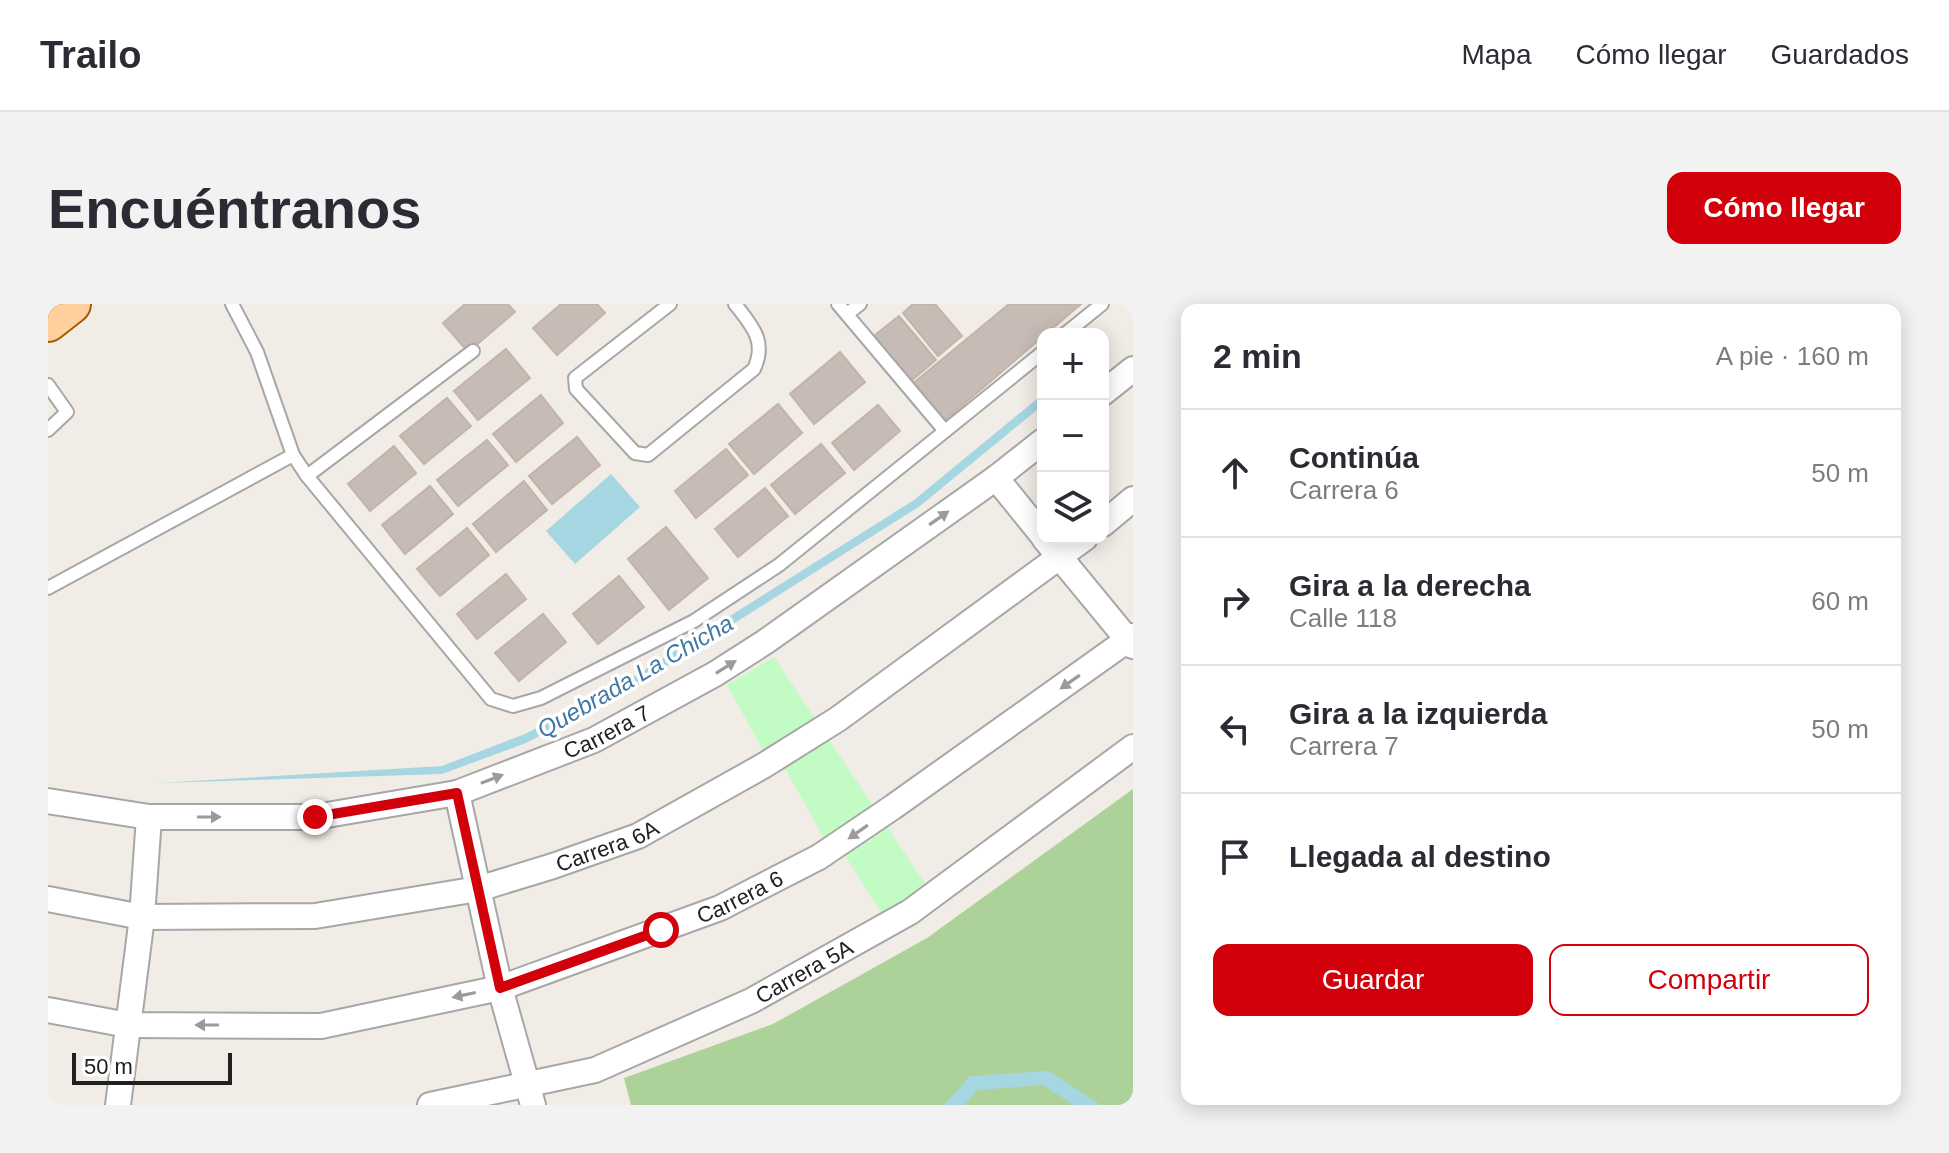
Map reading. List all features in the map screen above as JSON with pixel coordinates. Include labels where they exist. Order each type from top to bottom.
[{"type":"main road","points":[[48,322],[71,304]]},
{"type":"street","points":[[1109,388],[1133,369]]},
{"type":"street","name":"Carrera 7","points":[[48,801],[149,817],[315,817],[457,793],[594,740],[715,674],[765,642],[1037,446]]},
{"type":"street","points":[[996,478],[1037,528]]},
{"type":"street","points":[[1109,519],[1133,499]]},
{"type":"street","points":[[1050,544],[1131,641]]},
{"type":"street","name":"Carrera 6A","points":[[48,899],[142,917],[315,916],[478,889],[553,866],[638,836],[763,766],[838,719],[1078,544]]},
{"type":"street","name":"Carrera 6","points":[[48,1010],[128,1025],[321,1026],[500,988],[720,908],[806,864],[863,829],[1131,641]]},
{"type":"street","name":"Carrera 5A","points":[[430,1105],[531,1095],[751,1001],[806,973],[910,912],[1133,747]]},
{"type":"street","points":[[457,793],[500,988],[531,1095]]},
{"type":"street","points":[[118,1105],[142,917],[149,817]]},
{"type":"lane","points":[[232,304],[257,352],[293,455],[307,476],[491,699],[513,706],[541,698],[694,621],[779,565],[1037,357]]},
{"type":"lane","points":[[670,304],[575,378],[576,389],[635,453],[648,455],[754,369],[760,357],[761,343],[735,304]]},
{"type":"lane","points":[[838,304],[945,431]]},
{"type":"lane","points":[[847,314],[860,304]]},
{"type":"lane","points":[[1072,328],[1102,304]]},
{"type":"lane","points":[[307,476],[473,351]]},
{"type":"lane","points":[[48,385],[67,412],[48,430]]},
{"type":"lane","points":[[48,588],[293,455]]},
{"type":"green space","points":[[774,657],[934,897],[890,926],[845,856],[836,860],[786,770],[776,774],[727,685]]},
{"type":"green space","points":[[1133,789],[1133,1105],[631,1105],[624,1078],[773,1024],[927,938]]},
{"type":"water","name":"Quebrada La Chicha","points":[[1037,399],[1037,410],[920,506],[632,688],[526,743],[442,774],[158,783],[442,766],[525,734],[627,681],[914,500]]},
{"type":"water","points":[[611,474],[640,507],[575,564],[546,531]]},
{"type":"water","points":[[1049,1071],[1101,1105],[1074,1105],[1043,1085],[978,1090],[964,1105],[944,1105],[970,1076]]},
{"type":"building","points":[[465,304],[508,304],[515,312],[468,352],[443,323]]},
{"type":"building","points":[[561,304],[597,304],[605,313],[557,355],[533,328]]},
{"type":"building","points":[[913,304],[935,304],[962,336],[938,356],[903,313]]},
{"type":"building","points":[[1009,304],[1081,304],[1053,328],[1037,328],[1037,342],[944,421],[911,385]]},
{"type":"building","points":[[899,316],[936,360],[911,381],[874,336]]},
{"type":"building","points":[[506,349],[530,378],[478,420],[454,391]]},
{"type":"building","points":[[840,352],[865,382],[814,424],[790,394]]},
{"type":"building","points":[[541,395],[563,423],[516,462],[493,434]]},
{"type":"building","points":[[447,398],[471,426],[424,464],[400,436]]},
{"type":"building","points":[[778,404],[802,433],[754,474],[729,444]]},
{"type":"building","points":[[878,405],[900,431],[854,470],[832,443]]},
{"type":"building","points":[[577,437],[600,465],[552,504],[529,476]]},
{"type":"building","points":[[487,440],[508,465],[458,506],[437,480]]},
{"type":"building","points":[[821,444],[845,473],[795,514],[771,485]]},
{"type":"building","points":[[394,446],[416,473],[370,511],[348,484]]},
{"type":"building","points":[[726,449],[748,475],[696,518],[675,491]]},
{"type":"building","points":[[524,481],[547,510],[496,552],[473,524]]},
{"type":"building","points":[[430,486],[453,514],[405,554],[382,525]]},
{"type":"building","points":[[765,488],[788,516],[738,557],[715,529]]},
{"type":"building","points":[[666,527],[708,578],[669,610],[628,559]]},
{"type":"building","points":[[467,528],[489,555],[440,596],[417,569]]},
{"type":"building","points":[[506,574],[526,599],[477,639],[457,614]]},
{"type":"building","points":[[619,576],[644,607],[598,644],[573,614]]},
{"type":"building","points":[[543,614],[566,642],[519,681],[495,653]]},
{"type":"route","points":[[315,817],[457,793],[500,988],[661,930]]}]
